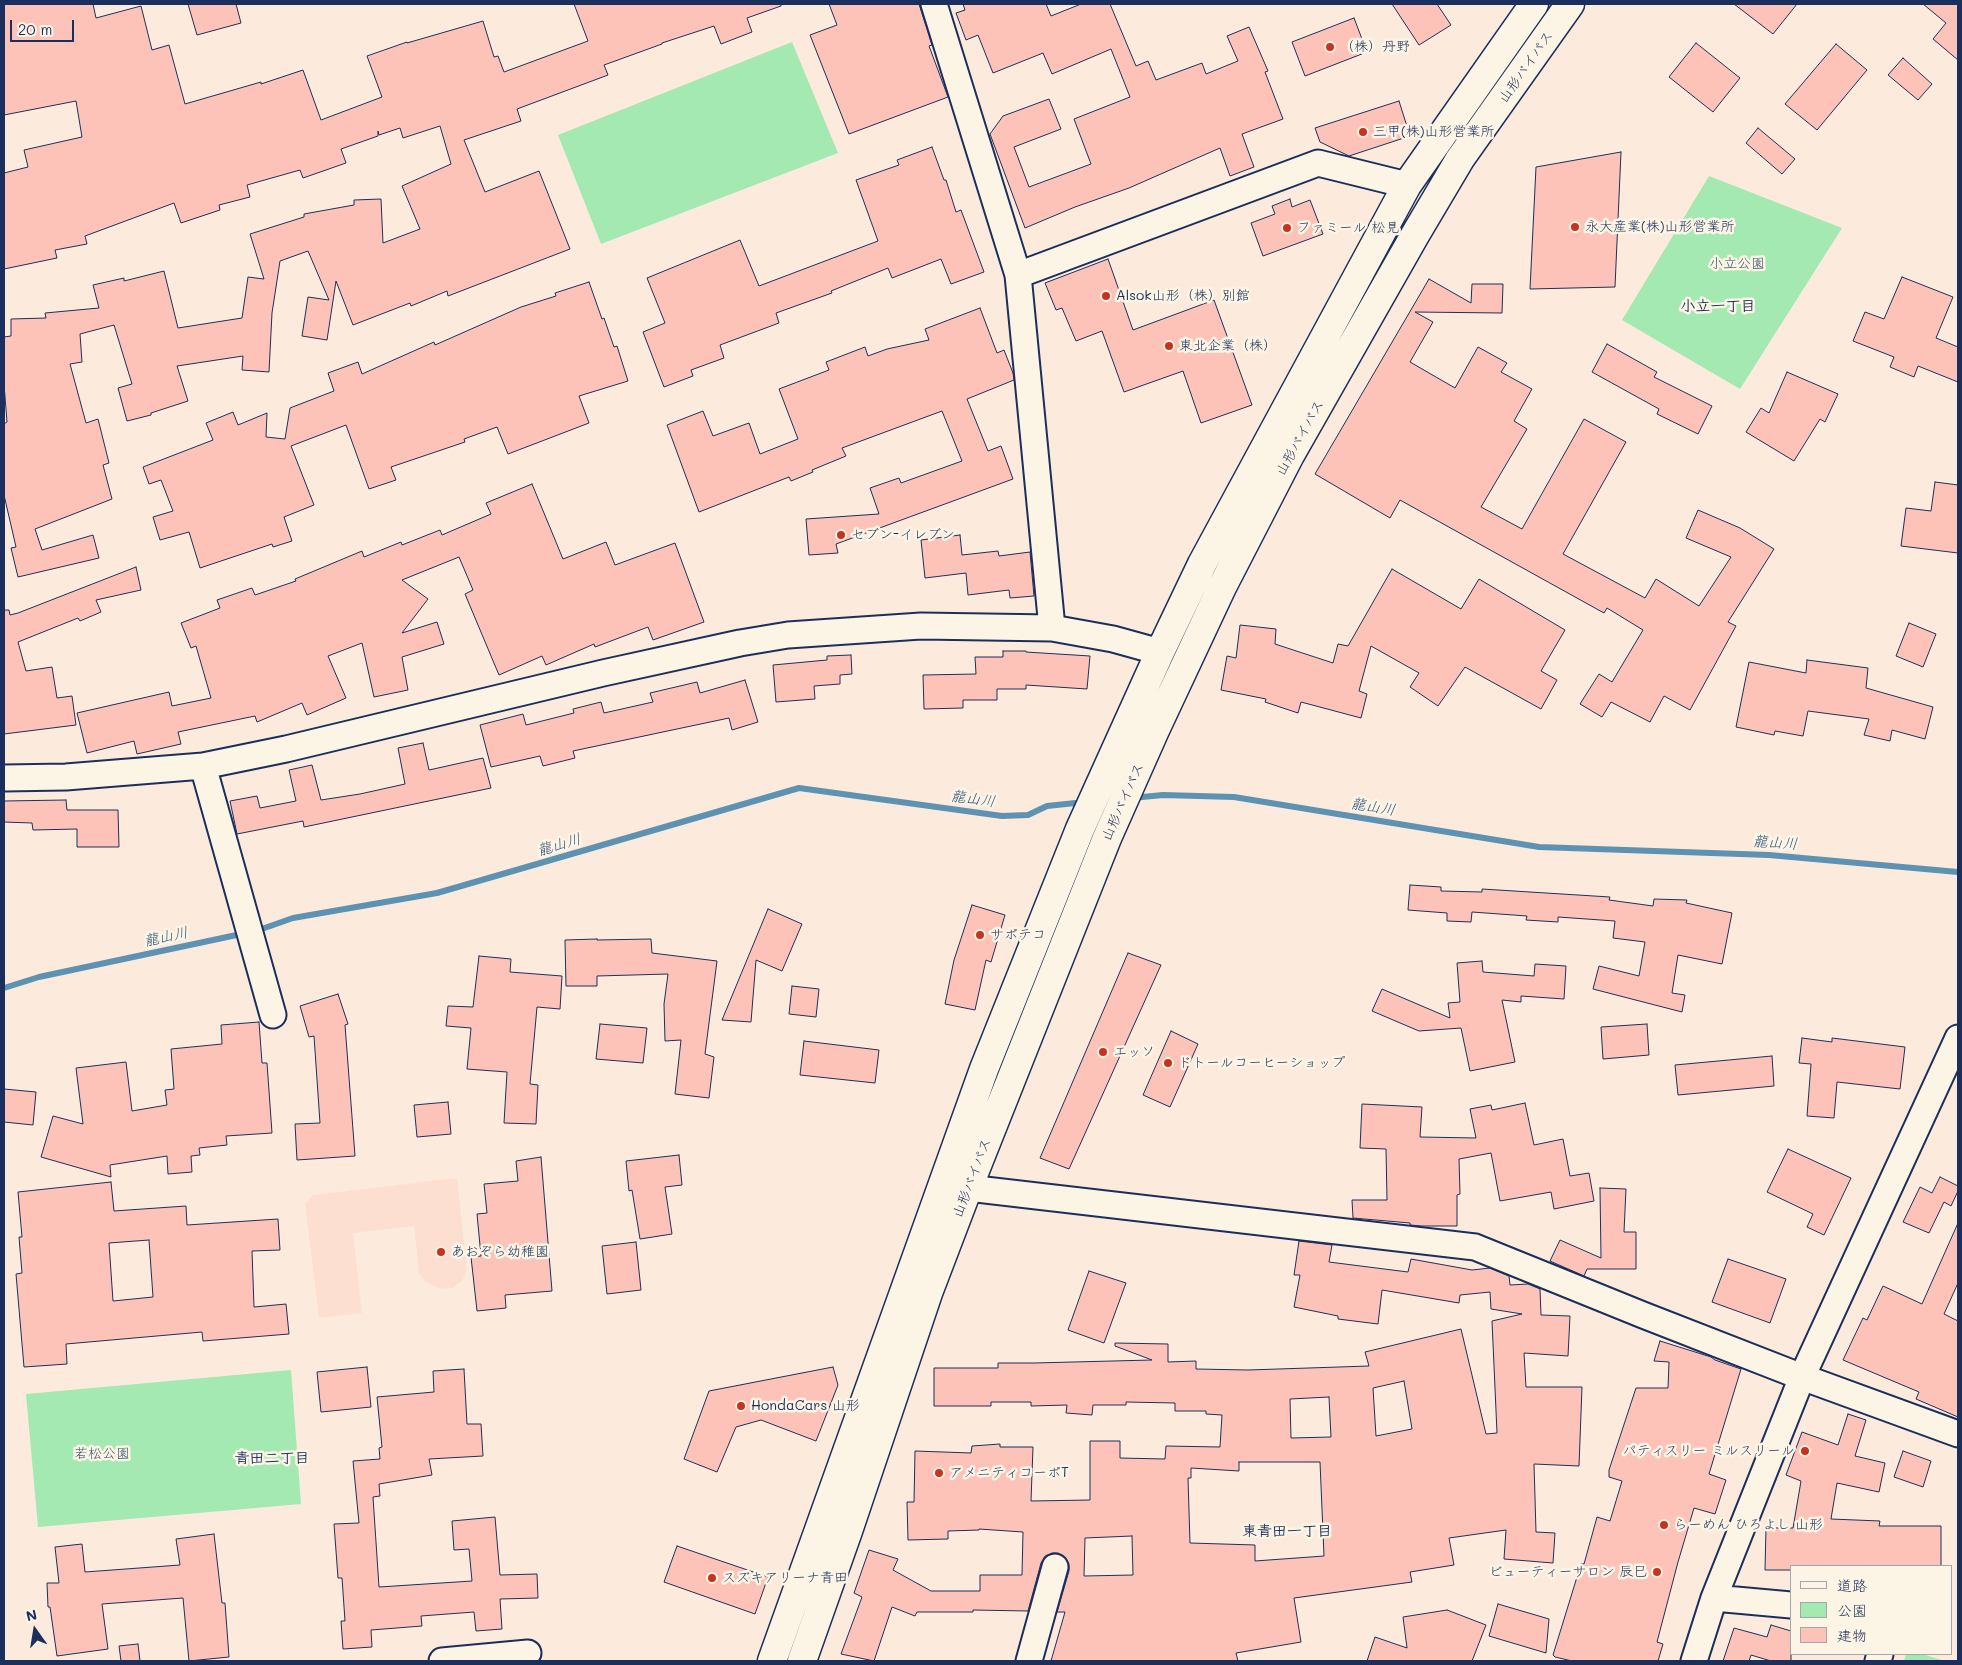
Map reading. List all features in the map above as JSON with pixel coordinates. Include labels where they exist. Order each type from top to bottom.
[{"type":"highway","name":"山形バイパス","points":[[772,1661],[984,1069],[1080,828],[1160,652],[1202,564],[1407,185],[1534,4]]},
{"type":"highway","name":"山形バイパス","points":[[802,1661],[848,1532],[928,1293],[1107,838],[1155,730],[1222,586],[1290,455],[1362,328],[1460,159],[1570,4]]},
{"type":"street","points":[[934,4],[1018,275],[1052,628]]},
{"type":"street","points":[[1018,275],[1318,162],[1407,185]]},
{"type":"street","points":[[4,778],[66,777],[203,766],[286,749],[602,673],[778,636],[921,626],[1052,628],[1113,640],[1160,652]]},
{"type":"street","points":[[203,766],[273,1015]]},
{"type":"street","points":[[1694,1661],[1714,1598],[1802,1377],[1958,1038]]},
{"type":"street","points":[[968,1188],[1476,1247],[1802,1377],[1958,1434]]},
{"type":"street","points":[[1029,1661],[1055,1567]]},
{"type":"street","points":[[1714,1598],[1790,1605]]},
{"type":"street","points":[[442,1661],[528,1654]]},
{"type":"shaded area","name":"あおぞら幼稚園","points":[[457,1178],[467,1270],[462,1281],[452,1288],[441,1289],[425,1281],[419,1274],[414,1226],[353,1233],[362,1313],[319,1318],[305,1204],[313,1195]]},
{"type":"green space","points":[[792,42],[838,153],[601,244],[558,135]]},
{"type":"green space","name":"小立公園","points":[[1709,176],[1842,228],[1740,389],[1622,320]]},
{"type":"green space","name":"若松公園","points":[[291,1370],[301,1504],[38,1527],[26,1394]]},
{"type":"green space","points":[[1906,1655],[1925,1655],[1945,1661],[1904,1661]]},
{"type":"building","points":[[4,4],[93,4],[96,18],[141,6],[152,50],[169,45],[185,104],[261,82],[261,84],[303,70],[321,120],[382,97],[367,56],[407,42],[483,21],[494,57],[498,56],[504,72],[588,41],[574,4],[781,4],[781,6],[747,18],[752,32],[721,44],[714,26],[604,65],[608,75],[517,109],[521,121],[464,140],[485,192],[539,171],[570,249],[448,296],[447,291],[411,306],[410,303],[353,325],[336,281],[327,340],[302,336],[308,297],[329,300],[308,251],[280,261],[272,313],[269,372],[242,370],[243,356],[177,366],[188,401],[151,413],[151,415],[127,421],[118,388],[132,384],[114,325],[80,334],[82,362],[70,364],[86,423],[98,419],[109,463],[103,465],[112,499],[35,529],[42,550],[93,535],[99,558],[18,577],[11,548],[16,547],[4,495],[4,424],[7,422],[4,384],[4,337],[11,336],[11,319],[46,318],[45,313],[99,308],[93,285],[124,278],[124,281],[164,271],[178,328],[242,318],[248,277],[264,279],[250,234],[304,217],[304,214],[354,205],[354,200],[381,199],[383,243],[420,229],[402,186],[451,164],[440,126],[403,138],[400,128],[379,135],[378,131],[378,136],[341,149],[346,163],[303,178],[300,170],[247,185],[250,197],[219,205],[220,210],[181,223],[174,203],[85,236],[87,244],[55,250],[57,258],[4,269],[4,173],[28,167],[24,150],[82,137],[76,101],[4,115]]},
{"type":"building","points":[[188,4],[236,4],[241,23],[197,35]]},
{"type":"building","points":[[829,4],[919,4],[932,45],[929,46],[948,97],[849,134],[810,35],[837,25]]},
{"type":"building","points":[[963,4],[1046,4],[1051,16],[1081,4],[1110,4],[1136,66],[1148,61],[1156,80],[1202,63],[1206,74],[1238,61],[1227,36],[1249,27],[1268,71],[1265,72],[1283,119],[1242,134],[1254,167],[1230,176],[1220,148],[1129,188],[1075,207],[1025,228],[990,134],[1003,116],[1049,99],[1061,129],[1014,147],[1029,187],[1091,164],[1074,119],[1130,97],[1111,49],[1052,74],[1043,53],[993,73],[978,35],[966,40],[956,13],[965,10]]},
{"type":"building","points":[[1392,4],[1437,4],[1451,25],[1419,45]]},
{"type":"building","points":[[1734,4],[1797,4],[1773,34]]},
{"type":"building","points":[[1923,4],[1958,4],[1958,60],[1933,39],[1946,23]]},
{"type":"building","name":"（株）丹野","points":[[1354,18],[1367,52],[1305,76],[1292,42]]},
{"type":"building","points":[[1696,43],[1740,78],[1713,112],[1669,77]]},
{"type":"building","points":[[1836,44],[1867,70],[1817,130],[1785,104]]},
{"type":"building","points":[[1903,58],[1932,84],[1918,100],[1888,75]]},
{"type":"building","name":"三甲(株)山形営業所","points":[[1399,101],[1410,136],[1349,156],[1320,142],[1315,128]]},
{"type":"building","points":[[1758,128],[1795,159],[1782,174],[1746,143]]},
{"type":"building","points":[[932,147],[944,180],[946,180],[956,212],[961,210],[984,272],[951,284],[941,259],[892,278],[888,268],[831,291],[832,293],[776,313],[779,323],[720,345],[724,358],[691,370],[693,376],[664,387],[643,332],[665,323],[647,278],[740,240],[759,286],[878,241],[856,180],[899,165],[897,160]]},
{"type":"building","name":"永大産業(株)山形営業所","points":[[1621,152],[1615,287],[1530,289],[1536,167]]},
{"type":"building","name":"ファミール 松見","points":[[1290,199],[1292,207],[1310,200],[1323,234],[1263,256],[1251,223],[1275,214],[1272,206]]},
{"type":"building","points":[[1108,259],[1133,330],[1214,300],[1252,405],[1201,423],[1183,371],[1124,392],[1102,331],[1076,341],[1062,308],[1056,310],[1045,283]]},
{"type":"building","points":[[1902,277],[1953,297],[1936,338],[1958,347],[1958,382],[1918,366],[1914,377],[1890,367],[1894,357],[1853,341],[1865,312],[1884,319]]},
{"type":"building","points":[[1429,279],[1471,303],[1472,284],[1503,284],[1502,313],[1415,312],[1433,322],[1410,362],[1455,388],[1478,347],[1507,363],[1501,372],[1532,389],[1514,421],[1527,429],[1481,507],[1522,529],[1584,419],[1626,442],[1563,554],[1645,598],[1656,579],[1699,606],[1731,557],[1686,538],[1698,510],[1740,528],[1774,549],[1728,622],[1736,626],[1690,710],[1664,696],[1650,722],[1611,702],[1602,717],[1580,704],[1599,674],[1612,682],[1643,630],[1607,608],[1604,613],[1400,500],[1390,518],[1315,474]]},
{"type":"building","points":[[589,282],[614,347],[617,346],[628,381],[579,396],[589,423],[508,454],[497,427],[464,439],[465,442],[391,467],[396,480],[369,489],[346,425],[291,446],[314,505],[284,517],[292,541],[273,547],[272,544],[200,568],[189,532],[160,540],[153,517],[173,511],[161,480],[149,484],[143,467],[213,440],[206,423],[233,412],[238,425],[267,413],[266,437],[285,439],[290,408],[334,391],[328,373],[358,362],[362,374],[434,342],[435,345],[521,307],[556,296],[555,293]]},
{"type":"building","points":[[980,308],[997,353],[1004,350],[1014,380],[967,399],[988,451],[1001,446],[1013,479],[836,544],[838,553],[809,555],[806,519],[879,514],[870,488],[899,478],[901,483],[962,461],[942,411],[842,448],[846,456],[812,470],[813,472],[791,481],[789,477],[699,512],[667,425],[703,411],[713,436],[749,423],[760,454],[798,439],[779,389],[829,370],[826,362],[865,347],[868,356],[887,349],[929,340],[925,329]]},
{"type":"building","points":[[1607,344],[1657,372],[1654,377],[1712,406],[1698,434],[1657,414],[1659,409],[1592,372]]},
{"type":"building","points":[[1787,372],[1838,394],[1825,422],[1820,419],[1794,461],[1746,432],[1761,408],[1769,413]]},
{"type":"building","points":[[1935,482],[1958,485],[1958,553],[1901,546],[1906,508],[1931,511]]},
{"type":"building","points":[[532,484],[563,559],[606,542],[615,565],[675,543],[704,622],[653,640],[648,627],[595,647],[594,644],[546,665],[542,656],[499,675],[465,594],[473,590],[459,557],[402,580],[428,599],[402,633],[437,622],[444,644],[402,657],[408,690],[374,697],[362,643],[328,656],[346,698],[307,715],[302,703],[257,722],[255,716],[178,732],[181,744],[137,754],[134,741],[87,753],[77,713],[169,692],[172,706],[211,698],[196,646],[191,648],[181,623],[220,608],[217,600],[252,588],[255,595],[296,581],[295,579],[362,551],[364,557],[401,542],[402,545],[440,530],[442,535],[491,514],[486,503]]},
{"type":"building","points":[[960,535],[962,555],[998,551],[999,556],[1030,552],[1034,596],[1010,598],[1009,590],[968,595],[966,573],[925,578],[921,540]]},
{"type":"building","points":[[136,567],[141,590],[96,600],[101,612],[80,621],[78,618],[18,642],[26,671],[52,667],[57,698],[72,696],[76,725],[4,734],[4,610],[9,610],[10,615],[18,613]]},
{"type":"building","points":[[1392,569],[1461,609],[1479,579],[1565,630],[1541,671],[1557,680],[1541,709],[1465,667],[1438,706],[1410,687],[1419,673],[1371,646],[1359,691],[1367,694],[1361,718],[1301,702],[1298,713],[1265,702],[1266,699],[1221,690],[1227,656],[1236,658],[1240,625],[1276,629],[1275,644],[1333,663],[1338,644],[1348,646]]},
{"type":"building","points":[[1909,623],[1936,634],[1923,667],[1896,656]]},
{"type":"building","points":[[1003,651],[1090,656],[1087,689],[1026,685],[1026,689],[997,689],[997,700],[963,700],[963,708],[924,709],[923,675],[976,674],[975,657],[1003,657]]},
{"type":"building","points":[[851,655],[852,674],[840,675],[840,684],[814,686],[815,699],[776,702],[773,665],[827,660],[827,656]]},
{"type":"building","points":[[1807,660],[1868,668],[1866,688],[1933,707],[1925,739],[1892,730],[1890,741],[1864,735],[1869,719],[1808,711],[1803,736],[1775,731],[1774,735],[1736,727],[1749,662],[1806,673]]},
{"type":"building","points":[[745,680],[758,722],[732,730],[729,718],[573,751],[575,758],[543,766],[540,756],[491,767],[480,725],[523,714],[526,725],[574,713],[573,709],[601,702],[604,713],[653,702],[650,693],[697,682],[700,693]]},
{"type":"building","points":[[423,743],[429,770],[483,758],[491,788],[304,827],[303,821],[237,834],[230,801],[257,796],[260,808],[296,801],[289,770],[312,765],[321,800],[360,794],[405,784],[398,748]]},
{"type":"building","points":[[66,800],[67,810],[118,810],[119,847],[77,847],[77,829],[33,830],[32,823],[4,822],[4,801]]},
{"type":"building","points":[[1410,885],[1441,887],[1441,891],[1482,892],[1482,889],[1610,897],[1609,900],[1653,906],[1654,899],[1687,900],[1686,903],[1732,913],[1722,964],[1678,955],[1672,993],[1685,995],[1682,1012],[1593,989],[1599,966],[1639,976],[1645,942],[1613,938],[1615,921],[1558,917],[1558,922],[1526,920],[1527,916],[1472,912],[1471,922],[1447,921],[1447,913],[1408,910]]},
{"type":"building","points":[[972,905],[1005,915],[991,962],[986,960],[975,1010],[945,1004],[954,960]]},
{"type":"building","points":[[768,909],[802,924],[782,971],[756,960],[751,1022],[722,1020]]},
{"type":"building","points":[[651,939],[652,953],[717,961],[705,1054],[714,1057],[709,1098],[675,1094],[681,1040],[665,1041],[664,1004],[668,974],[597,976],[597,986],[566,986],[565,940]]},
{"type":"building","points":[[1128,953],[1161,965],[1069,1169],[1040,1158]]},
{"type":"building","points":[[479,956],[511,959],[510,972],[562,976],[560,1009],[537,1007],[530,1084],[538,1085],[536,1124],[504,1123],[507,1072],[467,1069],[471,1028],[446,1026],[448,1006],[473,1007]]},
{"type":"building","points":[[1482,961],[1483,972],[1534,976],[1535,964],[1566,966],[1564,999],[1521,996],[1521,1002],[1502,1000],[1515,1062],[1470,1071],[1461,1028],[1419,1031],[1372,1011],[1382,989],[1450,1018],[1448,1003],[1460,1002],[1457,963]]},
{"type":"building","points":[[792,986],[819,989],[816,1017],[789,1014]]},
{"type":"building","points":[[338,994],[348,1024],[345,1025],[355,1156],[297,1160],[295,1124],[320,1123],[314,1036],[309,1037],[300,1006]]},
{"type":"building","points":[[259,1022],[262,1063],[267,1063],[272,1133],[226,1136],[227,1145],[199,1148],[200,1155],[191,1156],[192,1172],[168,1174],[167,1156],[110,1165],[111,1177],[41,1157],[53,1116],[83,1124],[76,1068],[126,1062],[132,1111],[167,1105],[165,1090],[174,1089],[171,1049],[222,1044],[221,1025]]},
{"type":"building","points":[[600,1024],[647,1028],[643,1063],[596,1059]]},
{"type":"building","points":[[1647,1024],[1649,1055],[1603,1059],[1601,1027]]},
{"type":"building","points":[[1171,1031],[1198,1044],[1170,1107],[1143,1095]]},
{"type":"building","points":[[1802,1038],[1832,1042],[1832,1038],[1905,1047],[1900,1089],[1837,1082],[1834,1118],[1807,1116],[1811,1064],[1799,1063]]},
{"type":"building","points":[[804,1041],[879,1050],[875,1083],[800,1075]]},
{"type":"building","points":[[1772,1056],[1774,1086],[1678,1095],[1675,1065]]},
{"type":"building","points":[[4,1089],[36,1092],[33,1125],[4,1122]]},
{"type":"building","points":[[448,1102],[451,1134],[417,1137],[414,1105]]},
{"type":"building","points":[[1525,1103],[1534,1145],[1563,1139],[1570,1176],[1589,1173],[1594,1201],[1554,1209],[1551,1192],[1500,1201],[1491,1153],[1459,1159],[1460,1194],[1457,1195],[1457,1226],[1422,1226],[1410,1225],[1410,1223],[1353,1218],[1352,1200],[1387,1200],[1386,1149],[1360,1148],[1362,1104],[1422,1107],[1420,1137],[1476,1138],[1470,1109],[1491,1105],[1492,1110]]},
{"type":"building","points":[[1788,1149],[1851,1178],[1824,1235],[1807,1227],[1813,1214],[1767,1192]]},
{"type":"building","points":[[679,1155],[682,1185],[665,1187],[672,1234],[640,1239],[632,1190],[629,1191],[626,1161]]},
{"type":"building","points":[[541,1157],[552,1291],[505,1295],[506,1308],[477,1311],[471,1257],[481,1256],[477,1214],[487,1213],[484,1184],[518,1181],[516,1161]]},
{"type":"building","points":[[1940,1177],[1958,1186],[1958,1191],[1951,1206],[1944,1202],[1929,1233],[1903,1222],[1920,1187],[1932,1193]]},
{"type":"building","points":[[111,1182],[114,1211],[186,1206],[187,1225],[278,1219],[280,1250],[252,1251],[254,1307],[286,1304],[289,1334],[203,1341],[202,1332],[66,1344],[67,1364],[24,1367],[16,1274],[22,1273],[19,1237],[22,1237],[18,1192]],"holes":[[[149,1240],[153,1297],[113,1301],[109,1243]]]},
{"type":"building","points":[[1600,1188],[1626,1189],[1624,1232],[1636,1232],[1636,1269],[1587,1269],[1584,1276],[1550,1261],[1560,1240],[1601,1258]]},
{"type":"building","points":[[1958,1223],[1958,1283],[1944,1314],[1958,1321],[1958,1417],[1916,1399],[1919,1392],[1843,1360],[1863,1318],[1867,1320],[1883,1286],[1922,1304]]},
{"type":"building","points":[[1299,1241],[1332,1245],[1329,1262],[1408,1272],[1411,1259],[1472,1270],[1490,1268],[1509,1276],[1510,1285],[1528,1284],[1540,1289],[1541,1315],[1570,1316],[1568,1356],[1524,1353],[1526,1387],[1582,1387],[1579,1466],[1534,1464],[1536,1532],[1555,1533],[1553,1563],[1504,1559],[1506,1530],[1449,1538],[1454,1565],[1410,1572],[1412,1582],[1294,1598],[1301,1642],[1236,1653],[1238,1661],[1051,1661],[1065,1612],[1057,1612],[1069,1571],[1069,1564],[1065,1557],[1058,1553],[1052,1553],[1045,1556],[1041,1563],[1028,1611],[917,1612],[915,1616],[892,1607],[874,1661],[841,1654],[862,1597],[854,1593],[869,1550],[898,1559],[893,1570],[931,1591],[980,1591],[980,1575],[1022,1575],[1023,1532],[979,1529],[948,1531],[948,1539],[908,1540],[907,1502],[914,1502],[915,1451],[971,1453],[972,1446],[1000,1444],[1000,1447],[1033,1447],[1031,1501],[1090,1500],[1090,1441],[1120,1441],[1120,1458],[1165,1459],[1166,1446],[1220,1447],[1222,1415],[1206,1414],[1206,1411],[1175,1411],[1175,1403],[1126,1402],[1126,1405],[1093,1405],[1092,1415],[1066,1413],[1067,1405],[1031,1406],[1031,1402],[991,1402],[991,1406],[934,1406],[934,1368],[998,1368],[998,1363],[1152,1360],[1115,1346],[1115,1343],[1168,1344],[1168,1362],[1196,1361],[1196,1369],[1248,1370],[1369,1366],[1365,1352],[1461,1329],[1486,1434],[1497,1433],[1492,1321],[1522,1314],[1491,1309],[1490,1292],[1460,1295],[1459,1303],[1382,1290],[1378,1324],[1338,1319],[1338,1316],[1294,1307],[1300,1275],[1294,1275]],"holes":[[[1404,1381],[1412,1429],[1376,1436],[1373,1388]],[[1329,1397],[1331,1437],[1291,1438],[1290,1399]],[[1239,1462],[1320,1462],[1324,1556],[1255,1561],[1255,1545],[1190,1543],[1188,1478],[1191,1478],[1191,1468],[1239,1471]],[[1132,1536],[1133,1575],[1084,1576],[1085,1538]]]},
{"type":"building","points":[[636,1242],[641,1290],[607,1294],[602,1246]]},
{"type":"building","points":[[1728,1259],[1786,1279],[1770,1323],[1712,1302]]},
{"type":"building","points":[[1089,1271],[1126,1283],[1104,1343],[1068,1330]]},
{"type":"building","points":[[1660,1341],[1711,1357],[1741,1369],[1709,1474],[1726,1480],[1715,1514],[1694,1508],[1657,1642],[1663,1644],[1658,1661],[1572,1661],[1555,1657],[1553,1655],[1581,1564],[1584,1564],[1597,1517],[1610,1521],[1622,1481],[1609,1477],[1609,1470],[1636,1388],[1668,1388],[1669,1362],[1654,1361]]},
{"type":"building","points":[[367,1367],[371,1407],[321,1412],[317,1372]]},
{"type":"building","points":[[833,1367],[838,1385],[816,1441],[761,1420],[736,1427],[717,1472],[684,1459],[709,1391]]},
{"type":"building","points":[[464,1369],[467,1424],[481,1424],[483,1456],[429,1459],[432,1475],[379,1484],[380,1496],[373,1497],[379,1587],[472,1581],[469,1549],[454,1550],[452,1521],[495,1517],[500,1575],[537,1574],[538,1598],[500,1599],[502,1629],[476,1631],[474,1612],[421,1616],[422,1626],[371,1630],[372,1647],[343,1649],[341,1621],[345,1621],[342,1578],[338,1578],[334,1524],[359,1523],[353,1461],[380,1459],[379,1448],[382,1447],[377,1397],[434,1392],[433,1371]]},
{"type":"building","points":[[1848,1414],[1866,1420],[1855,1456],[1885,1463],[1879,1492],[1837,1483],[1831,1519],[1880,1521],[1879,1526],[1941,1526],[1941,1565],[1790,1565],[1790,1570],[1765,1570],[1766,1528],[1793,1528],[1801,1481],[1786,1475],[1802,1432],[1838,1445]]},
{"type":"building","points":[[1903,1451],[1931,1461],[1923,1487],[1894,1477]]},
{"type":"building","points":[[214,1534],[222,1603],[225,1603],[229,1657],[189,1661],[183,1598],[102,1604],[108,1649],[57,1656],[50,1607],[48,1607],[47,1583],[59,1583],[55,1547],[82,1544],[85,1572],[180,1565],[176,1539]]},
{"type":"building","points":[[677,1546],[768,1577],[755,1614],[664,1582]]},
{"type":"building","points":[[1498,1604],[1549,1619],[1546,1653],[1489,1636]]},
{"type":"building","points":[[1447,1610],[1486,1625],[1472,1661],[1367,1661],[1375,1637],[1407,1648],[1403,1617]]},
{"type":"building","points":[[1771,1625],[1790,1631],[1791,1661],[1771,1661],[1751,1655],[1749,1661],[1723,1661],[1734,1628],[1767,1637]]},
{"type":"building","points":[[138,1644],[140,1661],[121,1661],[119,1646]]},
{"type":"waterway","name":"龍山川","points":[[256,931],[293,918],[437,893],[799,788],[1002,816],[1028,815],[1047,806],[1085,802]]},
{"type":"waterway","name":"龍山川","points":[[1132,798],[1163,795],[1234,797],[1539,847],[1769,855],[1958,872]]},
{"type":"waterway","name":"龍山川","points":[[4,988],[39,977],[246,933]]},
{"type":"place","name":"（株）丹野","points":[[1330,47]]},
{"type":"place","name":"三甲(株)山形営業所","points":[[1363,132]]},
{"type":"place","name":"永大産業(株)山形営業所","points":[[1575,227]]},
{"type":"place","name":"ファミール 松見","points":[[1287,228]]},
{"type":"place","name":"Alsok山形（株）別館","points":[[1106,296]]},
{"type":"place","name":"東北企業（株）","points":[[1169,346]]},
{"type":"place","name":"セブン-イレブン","points":[[841,535]]},
{"type":"place","name":"サポテコ","points":[[980,935]]},
{"type":"place","name":"エッソ","points":[[1103,1052]]},
{"type":"place","name":"ドトールコーヒーショップ","points":[[1168,1063]]},
{"type":"place","name":"あおぞら幼稚園","points":[[441,1252]]},
{"type":"place","name":"HondaCars 山形","points":[[741,1406]]},
{"type":"place","name":"パティスリー ミルスリール","points":[[1805,1451]]},
{"type":"place","name":"アメニティコーポT","points":[[939,1473]]},
{"type":"place","name":"らーめん ひろよし 山形","points":[[1664,1525]]},
{"type":"place","name":"ビューティーサロン 辰巳","points":[[1657,1572]]},
{"type":"place","name":"スズキアリーナ青田","points":[[712,1578]]},
{"type":"district","name":"小立一丁目","points":[[1718,306]]},
{"type":"district","name":"青田二丁目","points":[[272,1458]]},
{"type":"district","name":"東青田一丁目","points":[[1287,1531]]}]
